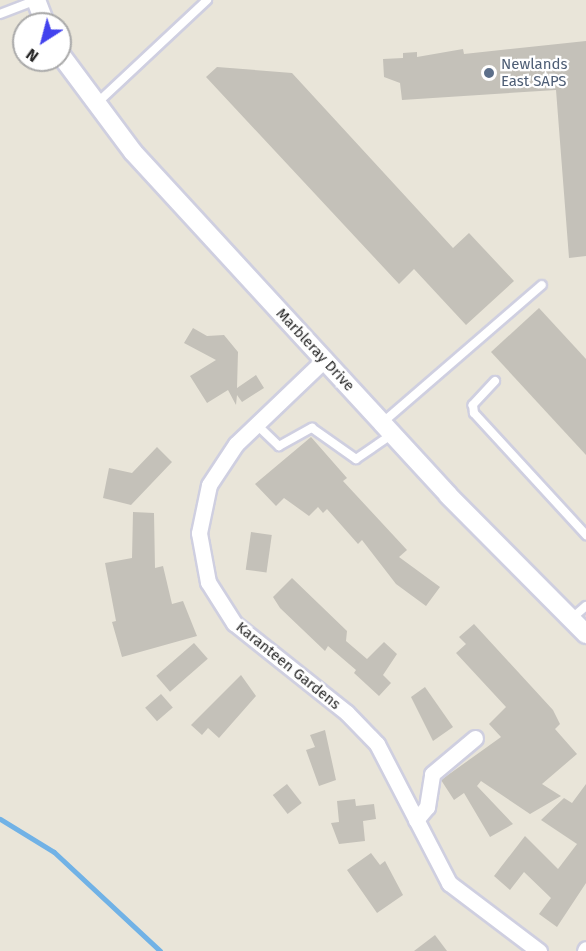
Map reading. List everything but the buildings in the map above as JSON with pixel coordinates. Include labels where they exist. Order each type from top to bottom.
[{"type":"street","name":"Marbleray Drive","points":[[72,72],[94,105],[387,429],[586,634]]},
{"type":"street","name":"Karanteen Gardens","points":[[325,359],[256,424],[220,464],[203,503],[199,533],[208,582],[234,623],[371,737],[449,883],[539,951]]},
{"type":"street","points":[[416,820],[427,807],[435,770],[475,738]]},
{"type":"lane","points":[[0,14],[36,0]]},
{"type":"lane","points":[[94,105],[207,0]]},
{"type":"lane","points":[[256,424],[279,446],[312,428],[357,459],[542,285]]},
{"type":"lane","points":[[495,381],[473,405],[474,413],[586,535]]},
{"type":"lane","points":[[571,619],[586,606]]},
{"type":"waterway","points":[[0,819],[54,852],[160,951]]},
{"type":"place","name":"Newlands East SAPS","points":[[489,73]]}]
